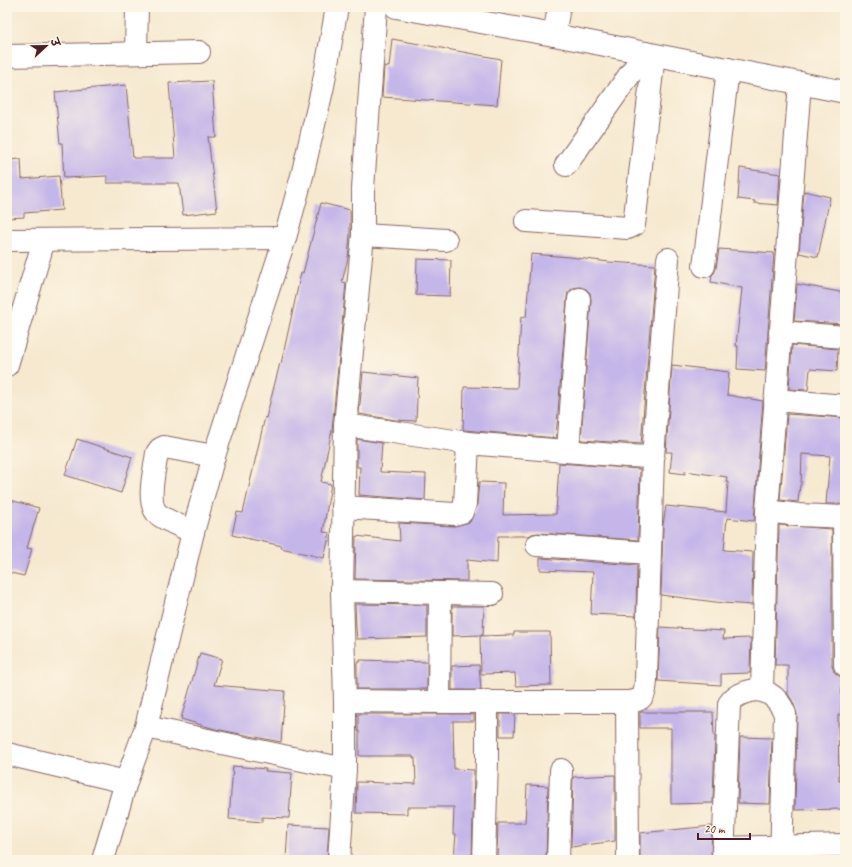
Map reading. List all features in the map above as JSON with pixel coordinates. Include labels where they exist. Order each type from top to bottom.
[{"type":"street","points":[[136,52],[137,7]]},
{"type":"street","points":[[103,860],[126,782],[146,728],[193,532],[214,456],[285,238],[302,176],[322,86],[337,7]]},
{"type":"street","points":[[339,860],[345,769],[342,591],[345,425],[363,236],[363,188],[376,7]]},
{"type":"street","points":[[396,7],[554,35],[845,92]]},
{"type":"street","points":[[554,35],[559,7]]},
{"type":"street","points":[[7,56],[136,52],[199,52]]},
{"type":"street","points":[[566,165],[650,54]]},
{"type":"street","points":[[526,221],[628,228],[634,225],[650,54]]},
{"type":"street","points":[[704,266],[728,70]]},
{"type":"street","points":[[762,690],[767,511],[800,83]]},
{"type":"street","points":[[363,236],[446,240]]},
{"type":"street","points":[[7,240],[285,238]]},
{"type":"street","points":[[7,365],[44,240]]},
{"type":"street","points":[[345,701],[627,702],[636,701],[642,698],[645,691],[653,457],[668,259]]},
{"type":"street","points":[[568,451],[579,299]]},
{"type":"street","points":[[780,332],[845,337]]},
{"type":"street","points":[[775,400],[845,406]]},
{"type":"street","points":[[345,425],[468,443],[653,457]]},
{"type":"street","points":[[343,507],[455,514],[462,512],[464,504],[468,443]]},
{"type":"street","points":[[193,532],[159,515],[153,508],[151,500],[157,453],[160,449],[164,448],[214,456]]},
{"type":"street","points":[[767,511],[799,515],[844,517],[845,665]]},
{"type":"street","points":[[537,545],[649,553]]},
{"type":"street","points":[[342,591],[492,594]]},
{"type":"street","points":[[440,593],[440,702]]},
{"type":"street","points":[[781,854],[785,714],[777,699],[762,690],[751,690],[734,697],[729,704],[723,854],[781,854],[845,845]]},
{"type":"street","points":[[484,860],[487,701]]},
{"type":"street","points":[[627,702],[628,860]]},
{"type":"street","points":[[146,728],[345,769]]},
{"type":"street","points":[[7,754],[126,782]]},
{"type":"street","points":[[558,860],[561,770]]},
{"type":"building","points":[[392,39],[501,59],[497,105],[382,97],[384,66],[389,67]]},
{"type":"building","points":[[212,81],[216,137],[208,137],[217,211],[183,215],[179,183],[107,183],[107,176],[64,178],[62,143],[60,143],[55,92],[126,85],[133,158],[175,158],[169,83]]},
{"type":"building","points":[[21,159],[22,179],[59,176],[62,210],[24,213],[24,217],[7,218],[7,160]]},
{"type":"building","points":[[740,168],[780,174],[778,205],[754,203],[755,201],[738,199]]},
{"type":"building","points":[[804,191],[830,197],[818,257],[799,253]]},
{"type":"building","points":[[321,203],[350,210],[348,258],[342,282],[346,283],[332,430],[321,482],[331,484],[323,532],[330,533],[324,558],[281,548],[282,546],[232,535],[237,512],[243,513],[265,417],[266,418],[280,363],[281,364],[301,273],[303,273]]},
{"type":"building","points":[[719,249],[774,253],[765,371],[737,369],[738,346],[736,346],[742,288],[711,282],[712,275],[716,268]]},
{"type":"building","points":[[531,254],[655,265],[641,444],[581,440],[591,300],[590,293],[586,289],[580,287],[573,288],[568,292],[567,298],[556,438],[463,430],[464,387],[517,388],[521,317],[526,318]]},
{"type":"building","points":[[417,259],[451,260],[450,296],[416,295]]},
{"type":"building","points":[[797,284],[845,293],[845,324],[794,321]]},
{"type":"building","points":[[792,345],[838,349],[837,371],[810,369],[808,390],[789,389]]},
{"type":"building","points":[[672,365],[729,372],[727,395],[763,401],[754,521],[727,518],[724,550],[753,552],[752,605],[661,595],[663,525],[666,506],[726,512],[728,482],[726,482],[727,477],[685,471],[685,474],[670,472],[672,452],[666,452]]},
{"type":"building","points":[[363,372],[418,378],[416,421],[395,420],[359,414]]},
{"type":"building","points":[[787,414],[845,418],[845,504],[826,504],[830,456],[802,454],[801,485],[798,502],[780,500]]},
{"type":"building","points":[[77,439],[132,457],[121,493],[65,475]]},
{"type":"building","points":[[357,439],[382,443],[380,472],[426,474],[425,500],[359,495],[360,467],[357,467]]},
{"type":"building","points":[[559,463],[640,469],[638,540],[538,533],[529,536],[498,536],[497,563],[467,560],[467,581],[355,579],[356,536],[400,541],[399,523],[454,526],[470,522],[477,505],[479,482],[504,483],[503,515],[556,514]]},
{"type":"building","points":[[7,499],[39,508],[27,548],[32,549],[24,576],[7,572]]},
{"type":"building","points":[[779,525],[832,529],[832,665],[834,672],[842,677],[841,715],[838,715],[839,781],[842,781],[843,809],[795,810],[797,714],[793,702],[788,694],[788,665],[775,665]]},
{"type":"building","points":[[540,558],[637,565],[636,616],[591,614],[593,572],[540,570]]},
{"type":"building","points":[[355,604],[427,605],[427,637],[357,639]]},
{"type":"building","points":[[452,606],[484,606],[483,635],[452,636]]},
{"type":"building","points":[[660,627],[724,631],[723,639],[751,638],[750,673],[721,674],[721,685],[658,681]]},
{"type":"building","points":[[514,632],[550,632],[551,685],[516,686],[515,673],[481,674],[480,636],[514,635]]},
{"type":"building","points":[[200,653],[222,659],[214,685],[285,691],[281,742],[215,729],[181,719]]},
{"type":"building","points":[[360,660],[427,662],[427,689],[357,689],[357,662],[360,662]]},
{"type":"building","points":[[479,665],[481,690],[452,690],[452,666]]},
{"type":"building","points":[[640,712],[713,712],[715,736],[713,803],[671,804],[671,728],[640,728]]},
{"type":"building","points":[[358,714],[474,714],[474,721],[453,721],[454,769],[474,770],[472,859],[454,858],[456,834],[453,834],[454,807],[407,807],[407,814],[356,813],[357,782],[416,784],[415,758],[413,758],[413,756],[359,756]]},
{"type":"building","points":[[500,714],[515,714],[514,736],[500,736]]},
{"type":"building","points":[[740,737],[772,738],[770,804],[738,803]]},
{"type":"building","points":[[233,766],[292,773],[289,818],[262,817],[262,822],[229,819]]},
{"type":"building","points":[[615,775],[615,841],[571,847],[573,777]]},
{"type":"building","points":[[527,785],[548,786],[546,860],[497,860],[498,823],[525,823]]},
{"type":"building","points":[[288,825],[329,827],[327,860],[286,860]]},
{"type":"building","points":[[712,826],[711,860],[640,860],[640,833]]}]
